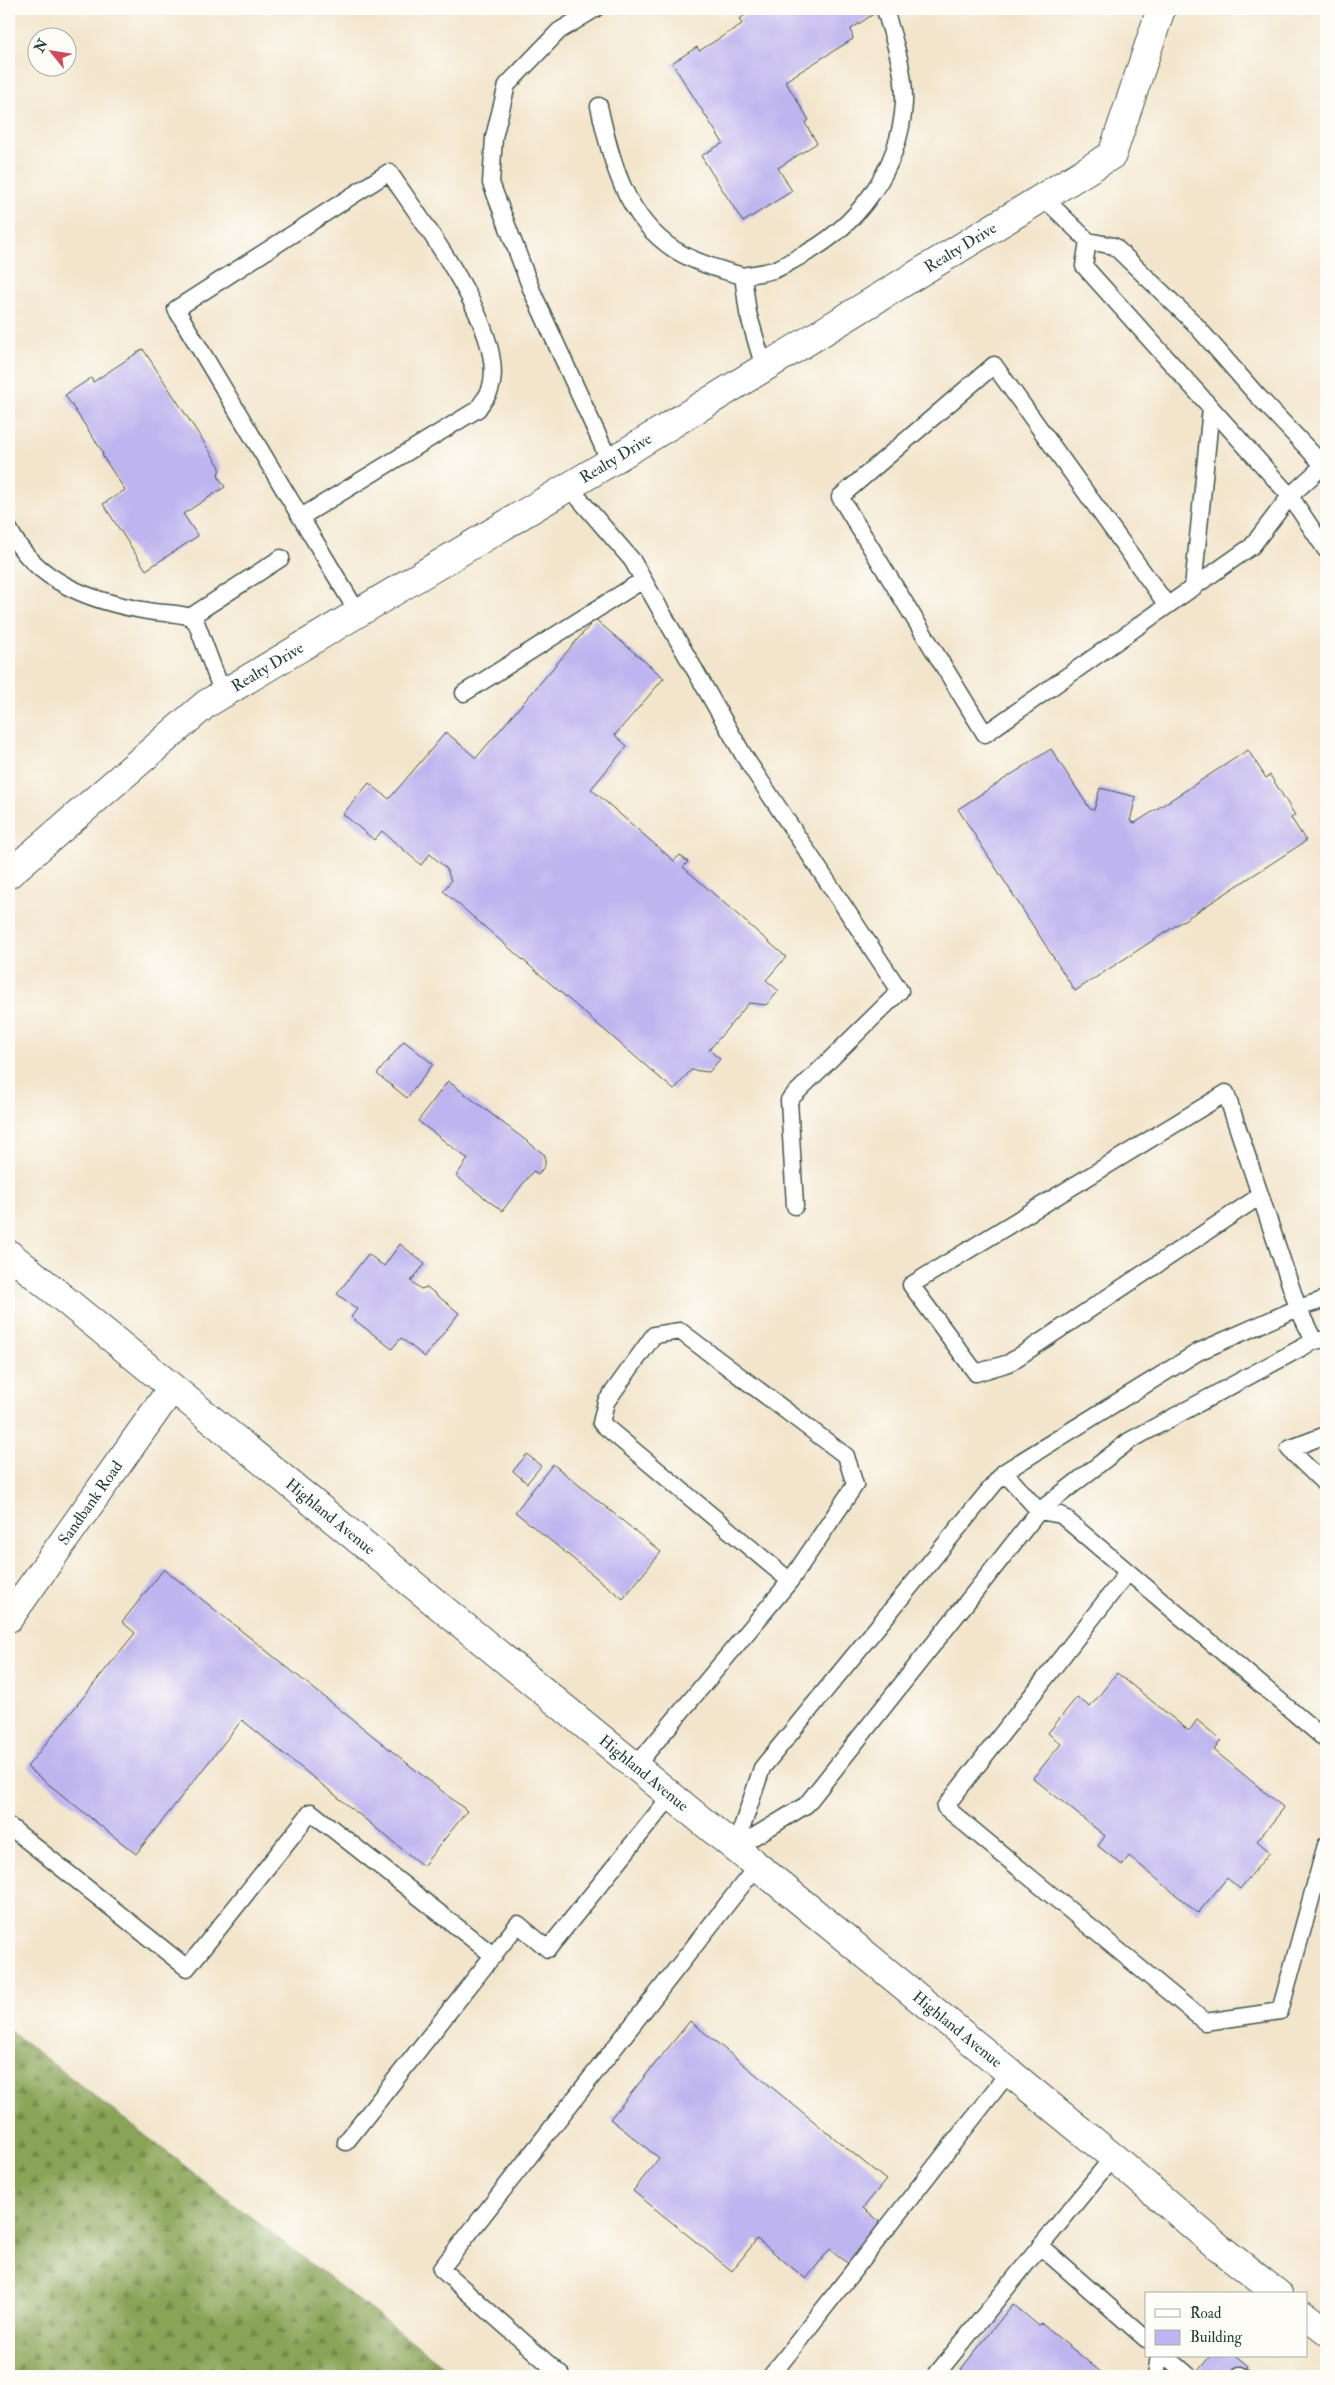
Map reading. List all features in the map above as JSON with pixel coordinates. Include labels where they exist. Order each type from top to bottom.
[{"type":"main road","name":"Realty Drive","points":[[9,874],[206,704],[569,487],[1112,155],[1162,9]]},
{"type":"main road","name":"Highland Avenue","points":[[9,1254],[1275,2292]]},
{"type":"main road","name":"Sandbank Road","points":[[9,1618],[172,1388]]},
{"type":"main road","points":[[1308,2318],[1326,2331]]},
{"type":"lane","points":[[596,9],[559,31],[507,85],[494,137],[491,183],[532,290],[610,462]]},
{"type":"lane","points":[[599,106],[609,152],[624,192],[646,225],[675,250],[707,266],[743,276],[774,270],[814,250],[849,223],[876,188],[895,152],[904,102],[899,58],[885,10]]},
{"type":"lane","points":[[300,517],[478,409],[490,390],[492,358],[482,320],[458,275],[389,172],[176,309],[300,517],[358,613]]},
{"type":"lane","points":[[1043,197],[1088,241],[1114,246],[1193,322],[1255,393],[1325,467],[1290,496],[1252,546],[985,734],[840,497],[994,365],[1167,605]]},
{"type":"lane","points":[[1088,241],[1084,266],[1290,496],[1326,550]]},
{"type":"lane","points":[[743,276],[748,313],[764,368]]},
{"type":"lane","points":[[1192,588],[1211,408]]},
{"type":"lane","points":[[569,487],[632,560],[744,756],[900,991],[789,1100],[795,1206]]},
{"type":"lane","points":[[9,529],[15,542],[31,561],[54,579],[78,592],[112,604],[190,617],[196,622],[223,694]]},
{"type":"lane","points":[[190,617],[281,558]]},
{"type":"lane","points":[[464,693],[643,580]]},
{"type":"lane","points":[[735,1848],[806,1805],[1039,1511],[1129,1441],[1320,1340],[1298,1308],[1226,1093],[912,1285],[976,1373],[1009,1363],[1260,1196]]},
{"type":"lane","points":[[735,1848],[762,1768],[1004,1472],[1198,1352],[1298,1308],[1326,1299]]},
{"type":"lane","points":[[636,1767],[790,1581],[855,1485],[846,1456],[680,1331],[654,1335],[606,1402],[602,1423],[790,1581]]},
{"type":"lane","points":[[1326,1435],[1289,1449],[1326,1485]]},
{"type":"lane","points":[[1004,1472],[1039,1511],[1061,1515],[1326,1740]]},
{"type":"lane","points":[[1128,1572],[946,1807],[1205,2022],[1280,2010],[1326,1845]]},
{"type":"lane","points":[[346,2142],[518,1924],[548,1949],[671,1796]]},
{"type":"lane","points":[[9,1826],[187,1968],[311,1812],[494,1956]]},
{"type":"lane","points":[[562,2376],[442,2269],[757,1866]]},
{"type":"lane","points":[[770,2376],[1008,2072]]},
{"type":"lane","points":[[935,2376],[1113,2157]]},
{"type":"lane","points":[[1040,2246],[1145,2338]]},
{"type":"lane","points":[[1156,2376],[1159,2358]]},
{"type":"lane","points":[[1168,2358],[1189,2376]]},
{"type":"green space","points":[[9,2030],[456,2376],[9,2376]]},
{"type":"building","points":[[755,9],[872,9],[875,13],[851,29],[853,39],[785,81],[809,120],[805,123],[817,143],[778,168],[792,191],[743,222],[701,156],[723,143],[672,63],[697,47],[699,51],[742,24],[739,19]]},
{"type":"building","points":[[143,349],[220,467],[218,476],[225,487],[183,514],[198,536],[146,570],[103,504],[125,490],[65,395],[91,378],[93,382]]},
{"type":"building","points":[[595,619],[664,678],[615,735],[627,746],[591,789],[674,861],[680,855],[688,862],[683,867],[786,957],[766,980],[779,991],[766,1005],[749,1003],[709,1050],[720,1059],[709,1072],[691,1070],[674,1090],[443,891],[451,881],[447,869],[430,854],[421,865],[382,831],[374,840],[343,814],[369,783],[389,799],[446,732],[476,758]]},
{"type":"building","points":[[1051,749],[1090,809],[1094,810],[1100,788],[1136,797],[1130,821],[1135,823],[1248,750],[1266,778],[1270,775],[1295,815],[1291,818],[1306,841],[1075,991],[958,809]]},
{"type":"building","points":[[404,1041],[433,1064],[407,1098],[377,1074]]},
{"type":"building","points":[[448,1081],[545,1155],[545,1165],[538,1175],[533,1171],[502,1211],[456,1176],[468,1159],[418,1121]]},
{"type":"building","points":[[400,1244],[425,1264],[411,1281],[421,1289],[427,1287],[459,1313],[425,1357],[401,1338],[392,1349],[351,1317],[357,1309],[337,1294],[368,1254],[384,1266]]},
{"type":"building","points":[[527,1454],[541,1466],[527,1483],[513,1471]]},
{"type":"building","points":[[553,1464],[661,1552],[623,1599],[515,1512]]},
{"type":"building","points":[[164,1569],[467,1811],[423,1866],[242,1720],[136,1854],[27,1767],[135,1633],[122,1622]]},
{"type":"building","points":[[1117,1673],[1189,1731],[1197,1720],[1221,1740],[1214,1750],[1284,1808],[1257,1841],[1270,1852],[1240,1889],[1227,1878],[1198,1913],[1129,1856],[1122,1865],[1098,1846],[1105,1836],[1033,1778],[1061,1744],[1048,1733],[1077,1697],[1090,1707]]},
{"type":"building","points":[[690,2021],[886,2180],[863,2208],[883,2224],[850,2265],[830,2249],[806,2279],[757,2239],[732,2271],[633,2191],[659,2158],[610,2119]]},
{"type":"building","points":[[1013,2304],[1039,2326],[1042,2324],[1102,2373],[1100,2376],[970,2376],[961,2369]]},
{"type":"building","points":[[1208,2358],[1238,2358],[1248,2366],[1239,2376],[1194,2376]]}]
